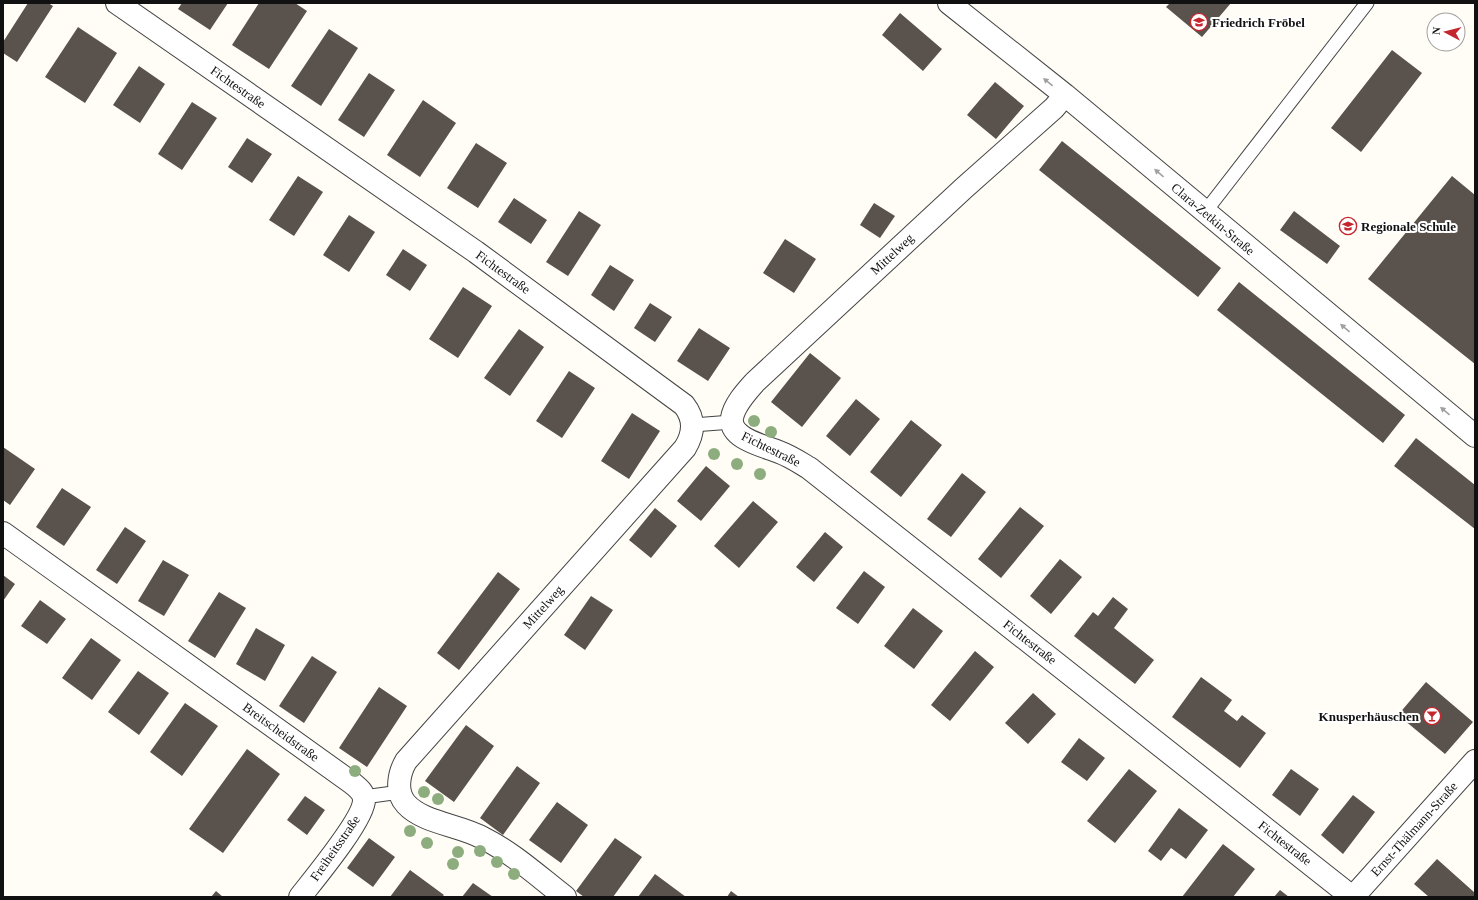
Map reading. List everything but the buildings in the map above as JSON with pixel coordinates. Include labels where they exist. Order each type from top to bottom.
[{"type":"street","name":"Fichtestraße","points":[[117,3],[476,252],[672,395],[688,409],[691,414],[693,424]]},
{"type":"street","name":"Clara-Zetkin-Straße","points":[[950,3],[1065,95],[1475,436]]},
{"type":"street","name":"Mittelweg","points":[[732,422],[738,405],[755,382],[964,188],[1054,108],[1065,95]]},
{"type":"street","name":"Fichtestraße","points":[[732,422],[735,430],[746,439],[780,452],[809,468],[1353,897]]},
{"type":"street","name":"Mittelweg","points":[[400,792],[401,772],[406,761],[685,448],[691,436],[693,424]]},
{"type":"street","name":"Breitscheidstraße","points":[[3,533],[352,783],[360,790],[364,797]]},
{"type":"street","name":"Ernst-Thälmann-Straße","points":[[1353,897],[1475,761]]},
{"type":"street","points":[[400,792],[403,800],[414,811],[432,819],[464,829],[500,847],[565,897]]},
{"type":"street","name":"Freiheitsstraße","points":[[300,897],[352,829],[363,809],[364,797]]},
{"type":"lane","points":[[1205,212],[1367,3]]},
{"type":"lane","name":"Fichtestraße","points":[[693,424],[732,422]]},
{"type":"lane","points":[[364,797],[400,792]]},
{"type":"place","name":"Friedrich Fröbel","points":[[1199,22]]},
{"type":"place","name":"Regionale Schule","points":[[1348,226]]},
{"type":"place","name":"Knusperhäuschen","points":[[1432,716]]}]
